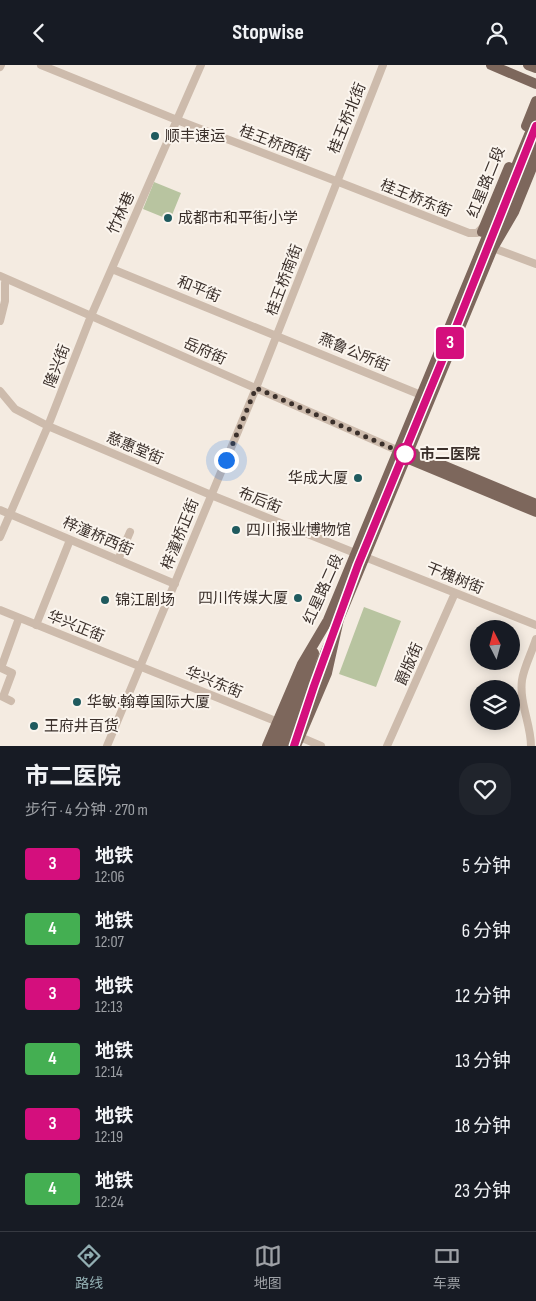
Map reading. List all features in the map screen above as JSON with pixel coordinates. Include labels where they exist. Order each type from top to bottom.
[{"type":"main road","points":[[491,65],[536,84]]},
{"type":"main road","points":[[528,65],[536,68]]},
{"type":"main road","name":"红星路二段","points":[[470,276],[484,226],[536,101]]},
{"type":"main road","points":[[493,248],[500,217],[536,118]]},
{"type":"main road","points":[[500,217],[536,141]]},
{"type":"main road","name":"红星路二段","points":[[267,746],[302,663],[328,620],[360,555],[493,248],[514,212],[536,158]]},
{"type":"main road","name":"红星路二段","points":[[405,453],[421,395],[485,240],[500,217]]},
{"type":"main road","points":[[405,453],[536,504]]},
{"type":"main road","points":[[405,453],[536,513]]},
{"type":"main road","name":"红星路二段","points":[[298,741],[327,673],[339,619],[360,555]]},
{"type":"main road","points":[[286,746],[339,619]]},
{"type":"main road","points":[[276,746],[328,620]]},
{"type":"street","name":"桂王桥西街","points":[[41,65],[336,181]]},
{"type":"street","name":"竹林巷","points":[[91,316],[201,65]]},
{"type":"street","name":"桂王桥北街","points":[[336,181],[383,65]]},
{"type":"street","name":"桂王桥东街","points":[[336,181],[469,233],[477,233],[484,226]]},
{"type":"street","name":"桂王桥南街","points":[[211,495],[256,388],[336,181]]},
{"type":"street","points":[[493,248],[536,264]]},
{"type":"street","name":"和平街","points":[[112,269],[277,335]]},
{"type":"street","name":"岳府街","points":[[0,276],[405,453]]},
{"type":"street","points":[[0,321],[6,301],[5,283]]},
{"type":"street","name":"隆兴街","points":[[0,537],[48,426],[91,316]]},
{"type":"street","name":"燕鲁公所街","points":[[277,335],[421,395]]},
{"type":"street","name":"慈惠堂街","points":[[0,391],[15,409],[48,426],[211,495]]},
{"type":"street","name":"布后街","points":[[211,495],[360,555]]},
{"type":"street","name":"梓潼桥正街","points":[[107,746],[211,495]]},
{"type":"street","name":"梓潼桥西街","points":[[0,510],[175,584]]},
{"type":"street","points":[[118,560],[130,533]]},
{"type":"street","points":[[36,625],[70,540]]},
{"type":"street","name":"干槐树街","points":[[360,555],[536,625]]},
{"type":"street","name":"爵版街","points":[[387,746],[455,593]]},
{"type":"street","name":"华兴正街","points":[[0,611],[141,667]]},
{"type":"street","points":[[11,701],[3,697],[12,673],[1,668],[19,618]]},
{"type":"street","points":[[533,744],[524,709],[522,680],[536,639]]},
{"type":"street","name":"华兴东街","points":[[141,667],[278,722]]},
{"type":"street","points":[[298,741],[321,746]]},
{"type":"green space","points":[[154,182],[181,193],[170,220],[143,209]]},
{"type":"green space","points":[[364,607],[401,621],[376,687],[339,674]]},
{"type":"metro line","name":"3","points":[[294,746],[332,633],[358,565],[405,454],[536,126]]},
{"type":"place","name":"顺丰速运","points":[[155,136]]},
{"type":"place","name":"成都市和平街小学","points":[[168,218]]},
{"type":"place","name":"市二医院","points":[[405,454]]},
{"type":"place","name":"华成大厦","points":[[358,478]]},
{"type":"place","name":"四川报业博物馆","points":[[236,530]]},
{"type":"place","name":"四川传媒大厦","points":[[298,598]]},
{"type":"place","name":"锦江剧场","points":[[105,600]]},
{"type":"place","name":"华敏·翰尊国际大厦","points":[[77,702]]},
{"type":"place","name":"王府井百货","points":[[34,726]]},
{"type":"route","points":[[226,460],[256,388],[398,451],[406,459],[405,454]]}]
